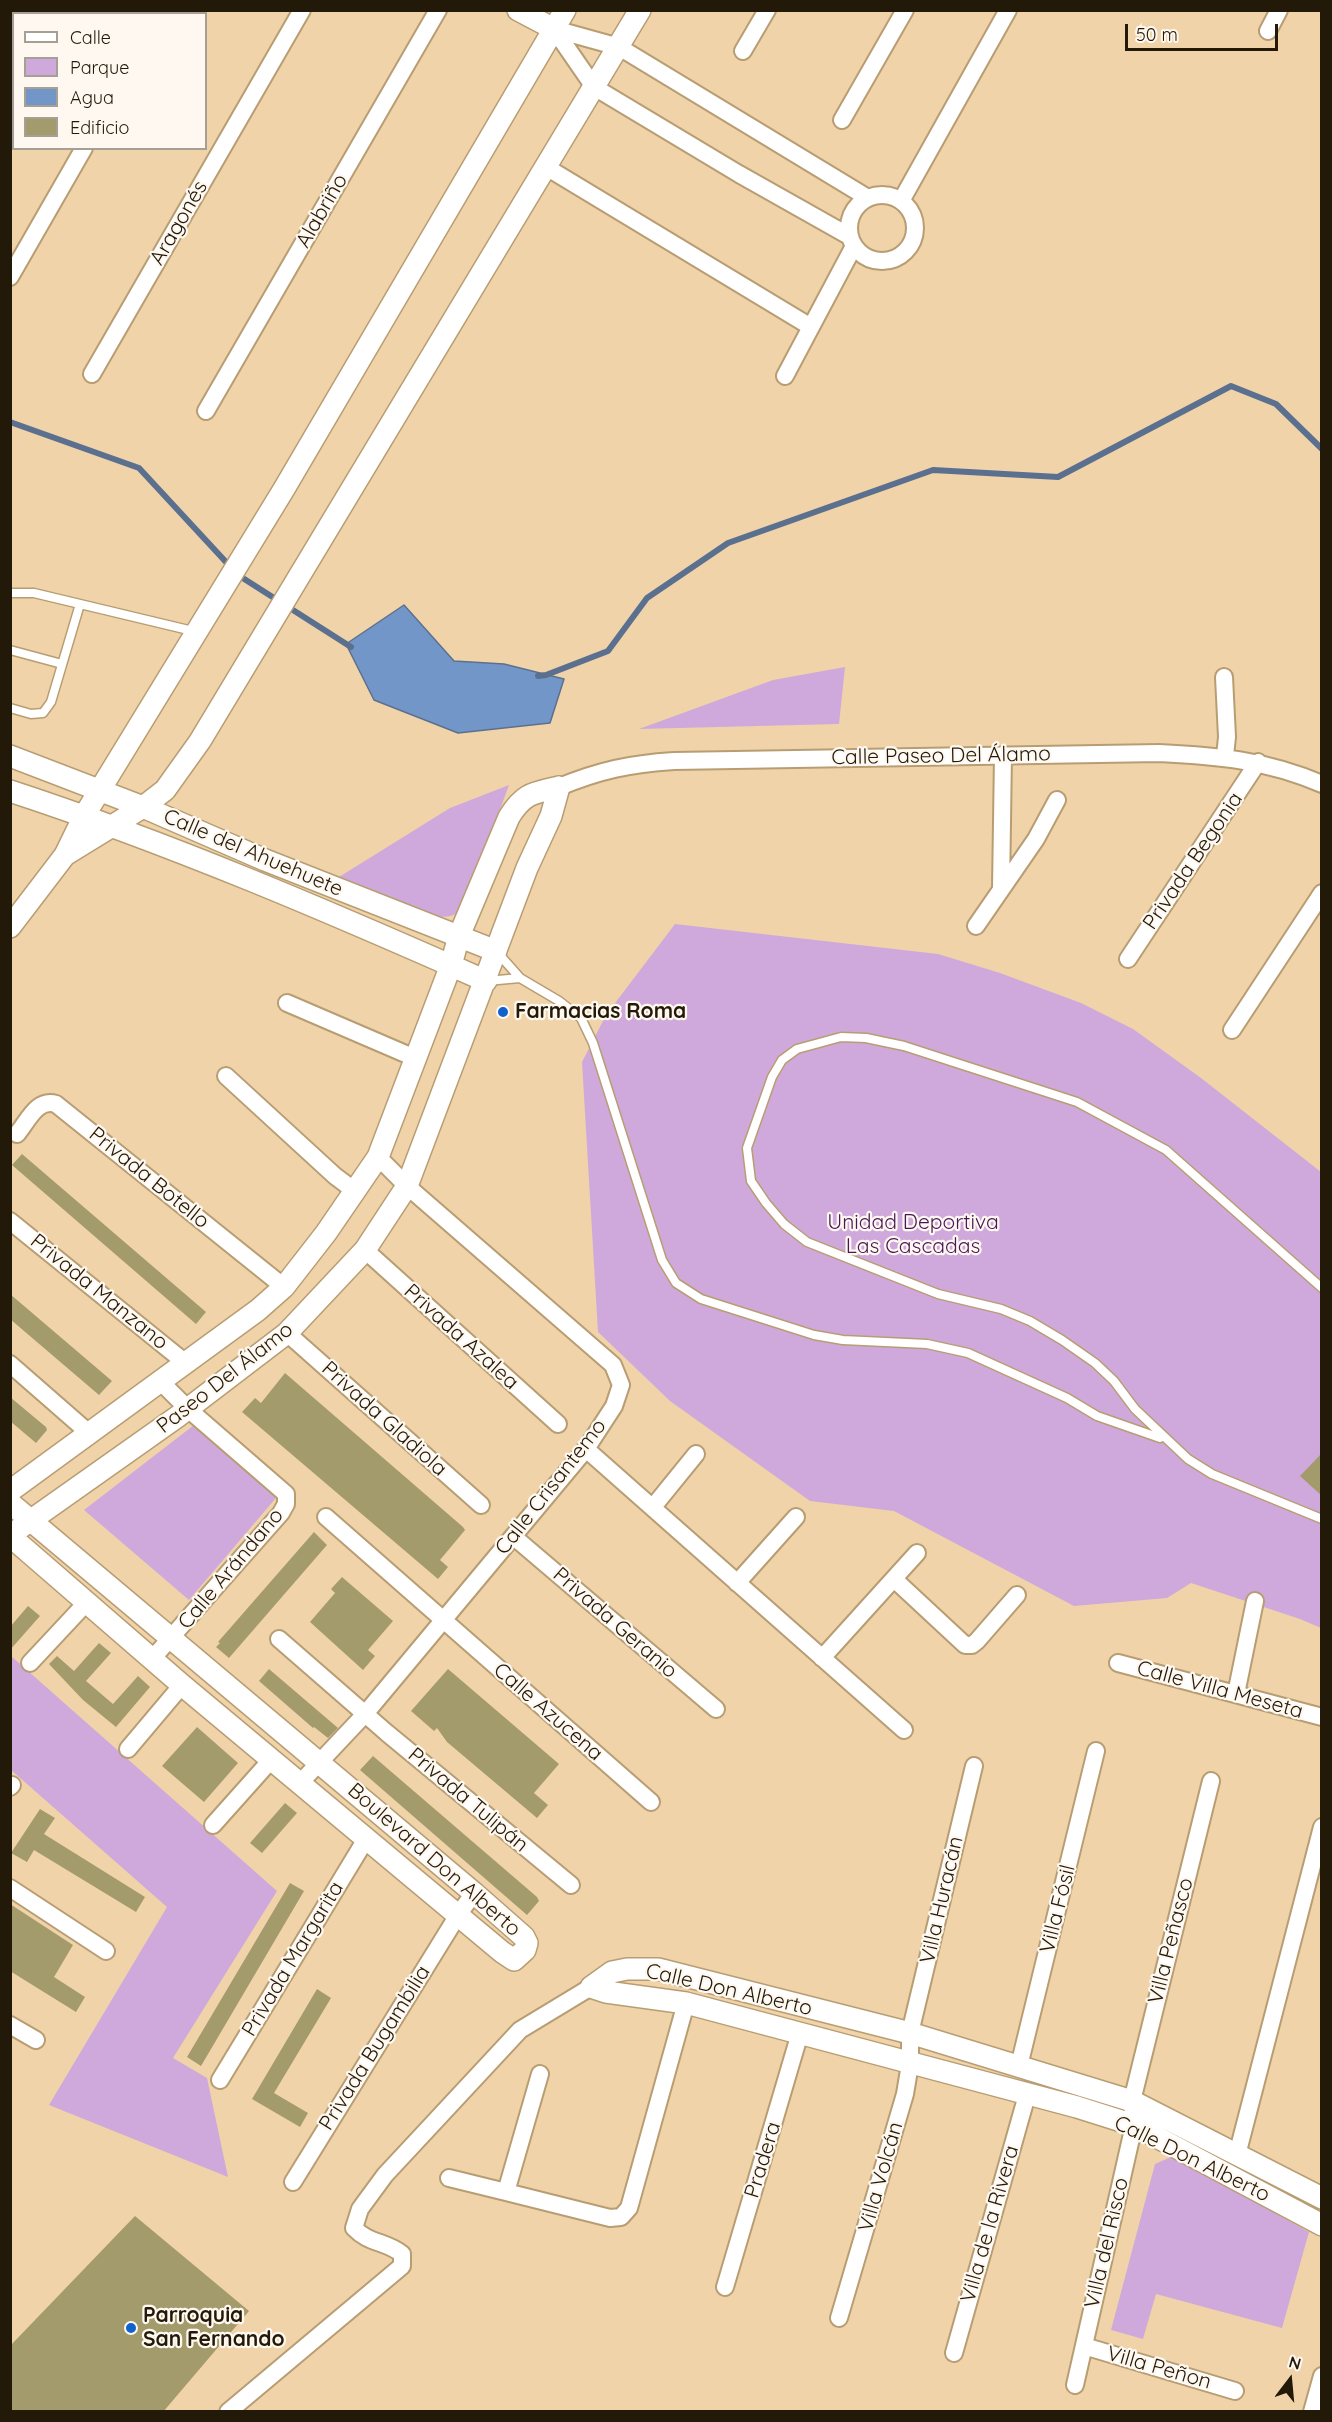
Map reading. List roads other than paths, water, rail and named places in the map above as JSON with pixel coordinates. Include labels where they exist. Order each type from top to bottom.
[{"type":"street","name":"Aragonés","points":[[92,374],[302,10]]},
{"type":"street","name":"Alabriño","points":[[206,411],[438,10]]},
{"type":"street","points":[[518,10],[554,29],[619,47],[868,198]]},
{"type":"street","points":[[10,927],[65,855],[84,816],[284,489],[565,10]]},
{"type":"street","points":[[65,855],[143,807],[165,790],[200,741],[640,10]]},
{"type":"street","points":[[743,51],[767,10]]},
{"type":"street","points":[[842,120],[905,10]]},
{"type":"street","points":[[901,201],[1008,10]]},
{"type":"street","points":[[1268,31],[1279,10]]},
{"type":"street","points":[[554,29],[594,87],[852,241],[862,255],[884,261],[904,252],[911,242],[914,231],[914,220],[909,209],[901,201],[891,196],[879,195],[858,204],[849,224],[852,241],[785,376]]},
{"type":"street","points":[[10,278],[83,150]]},
{"type":"street","points":[[546,166],[811,327]]},
{"type":"street","points":[[1224,677],[1227,737],[1225,756]]},
{"type":"street","name":"Calle Paseo Del Álamo","points":[[459,936],[496,846],[519,801],[530,793],[559,787],[596,772],[632,764],[708,760],[1159,753],[1225,756],[1258,762],[1322,784]]},
{"type":"street","points":[[1001,889],[1003,755]]},
{"type":"street","name":"Calle del Ahuehuete","points":[[10,756],[143,807],[265,860],[496,951]]},
{"type":"street","name":"Privada Begonia","points":[[1128,959],[1258,762]]},
{"type":"street","points":[[496,951],[527,868],[551,816],[559,787]]},
{"type":"street","name":"Calle del Ahuehuete","points":[[10,791],[111,825],[195,858],[486,981]]},
{"type":"street","points":[[976,926],[1036,839],[1057,800]]},
{"type":"street","points":[[1232,1030],[1322,893]]},
{"type":"street","name":"Paseo Del Álamo","points":[[10,1491],[187,1364],[258,1310],[284,1287],[326,1233],[378,1157],[451,965],[459,936]]},
{"type":"street","name":"Paseo Del Álamo","points":[[11,1536],[100,1474],[287,1333],[364,1250],[407,1186],[496,951]]},
{"type":"street","points":[[288,1003],[415,1058]]},
{"type":"street","points":[[226,1076],[335,1176],[355,1191]]},
{"type":"street","name":"Privada Botello","points":[[17,1134],[41,1103],[48,1101],[56,1104],[284,1287]]},
{"type":"street","name":"Calle Crisantemo","points":[[300,1783],[365,1714],[586,1449],[614,1406],[621,1385],[612,1365],[407,1186],[378,1157]]},
{"type":"street","name":"Privada Manzano","points":[[10,1221],[187,1364]]},
{"type":"street","name":"Privada Azalea","points":[[364,1250],[558,1424]]},
{"type":"street","name":"Privada Gladiola","points":[[287,1333],[481,1505]]},
{"type":"street","points":[[10,1364],[89,1433]]},
{"type":"street","name":"Calle Arándano","points":[[152,1659],[281,1513],[286,1504],[286,1494],[188,1409],[161,1382]]},
{"type":"street","points":[[586,1449],[903,1730]]},
{"type":"street","points":[[653,1508],[696,1454]]},
{"type":"street","name":"Boulevard Don Alberto","points":[[10,1503],[474,1893],[524,1937],[527,1943],[525,1950],[514,1960],[508,1957],[182,1686],[11,1536]]},
{"type":"street","name":"Calle Azucena","points":[[326,1517],[651,1802]]},
{"type":"street","points":[[737,1583],[796,1517]]},
{"type":"street","name":"Privada Geranio","points":[[514,1537],[716,1709]]},
{"type":"street","points":[[822,1658],[918,1553]]},
{"type":"street","points":[[894,1579],[965,1645],[972,1645],[1017,1595]]},
{"type":"street","points":[[1236,1694],[1255,1601]]},
{"type":"street","points":[[30,1664],[87,1602]]},
{"type":"street","name":"Privada Tulipán","points":[[279,1639],[365,1714],[571,1885]]},
{"type":"street","name":"Calle Villa Meseta","points":[[1118,1663],[1322,1717]]},
{"type":"street","points":[[128,1749],[182,1686]]},
{"type":"street","name":"Villa Fósil","points":[[1019,2066],[1096,1751]]},
{"type":"street","points":[[213,1825],[271,1760]]},
{"type":"street","name":"Villa Huracán","points":[[910,2033],[974,1766]]},
{"type":"street","name":"Villa Peñasco","points":[[1132,2101],[1211,1781]]},
{"type":"street","points":[[1237,2155],[1322,1827]]},
{"type":"street","name":"Privada Margarita","points":[[220,2079],[366,1839]]},
{"type":"street","points":[[10,1888],[106,1951]]},
{"type":"street","name":"Privada Bugambilia","points":[[293,2182],[458,1915],[474,1893]]},
{"type":"street","name":"Calle Don Alberto","points":[[591,1988],[612,1972],[627,1969],[658,1969],[910,2033],[1132,2101],[1322,2198]]},
{"type":"street","points":[[228,2412],[402,2266],[402,2254],[393,2247],[363,2238],[354,2228],[360,2210],[385,2175],[520,2030],[591,1988]]},
{"type":"street","name":"Calle Don Alberto","points":[[591,1988],[614,1994],[686,2003],[1077,2107],[1134,2125],[1322,2225]]},
{"type":"street","points":[[449,2178],[610,2218],[616,2219],[626,2213],[686,2003]]},
{"type":"street","points":[[10,2025],[36,2040]]},
{"type":"street","name":"Villa Volcán","points":[[839,2318],[905,2094],[910,2064],[910,2033]]},
{"type":"street","name":"Pradera","points":[[725,2287],[800,2034]]},
{"type":"street","points":[[506,2192],[540,2074]]},
{"type":"street","name":"Villa de la Rivera","points":[[954,2353],[1027,2095]]},
{"type":"street","name":"Villa del Risco","points":[[1075,2385],[1134,2125],[1132,2101]]},
{"type":"street","name":"Villa Peñon","points":[[1083,2346],[1235,2391]]},
{"type":"street","points":[[1312,2412],[1322,2376]]},
{"type":"lane","points":[[10,593],[34,593],[197,632]]},
{"type":"lane","points":[[10,708],[31,714],[43,713],[51,702],[80,604]]},
{"type":"lane","points":[[10,650],[62,664]]},
{"type":"lane","points":[[496,951],[520,978],[559,1001],[581,1018],[594,1043],[662,1260],[676,1283],[701,1299],[814,1335],[843,1340],[927,1344],[968,1353],[1067,1398],[1097,1416],[1164,1439]]},
{"type":"lane","points":[[486,981],[520,978]]},
{"type":"lane","points":[[1322,1288],[1166,1150],[1077,1102],[904,1046],[866,1038],[841,1037],[797,1049],[783,1060],[772,1077],[747,1148],[751,1181],[784,1224],[807,1242],[938,1294],[1001,1309],[1030,1321],[1095,1363],[1164,1439],[1188,1459],[1212,1473],[1322,1519]]},
{"type":"water","points":[[404,605],[454,661],[504,664],[564,679],[550,723],[458,733],[374,700],[346,644]]},
{"type":"waterway","points":[[538,676],[608,651],[647,598],[728,543],[933,470],[1058,477],[1231,386],[1276,404],[1322,449]]},
{"type":"waterway","points":[[10,422],[139,468],[238,575],[351,647]]},
{"type":"place","name":"Farmacias Roma","points":[[503,1012]]},
{"type":"place","name":"Parroquia San Fernando","points":[[131,2328]]},
{"type":"park label","name":"Unidad Deportiva Las Cascadas","points":[[913,1235]]}]
